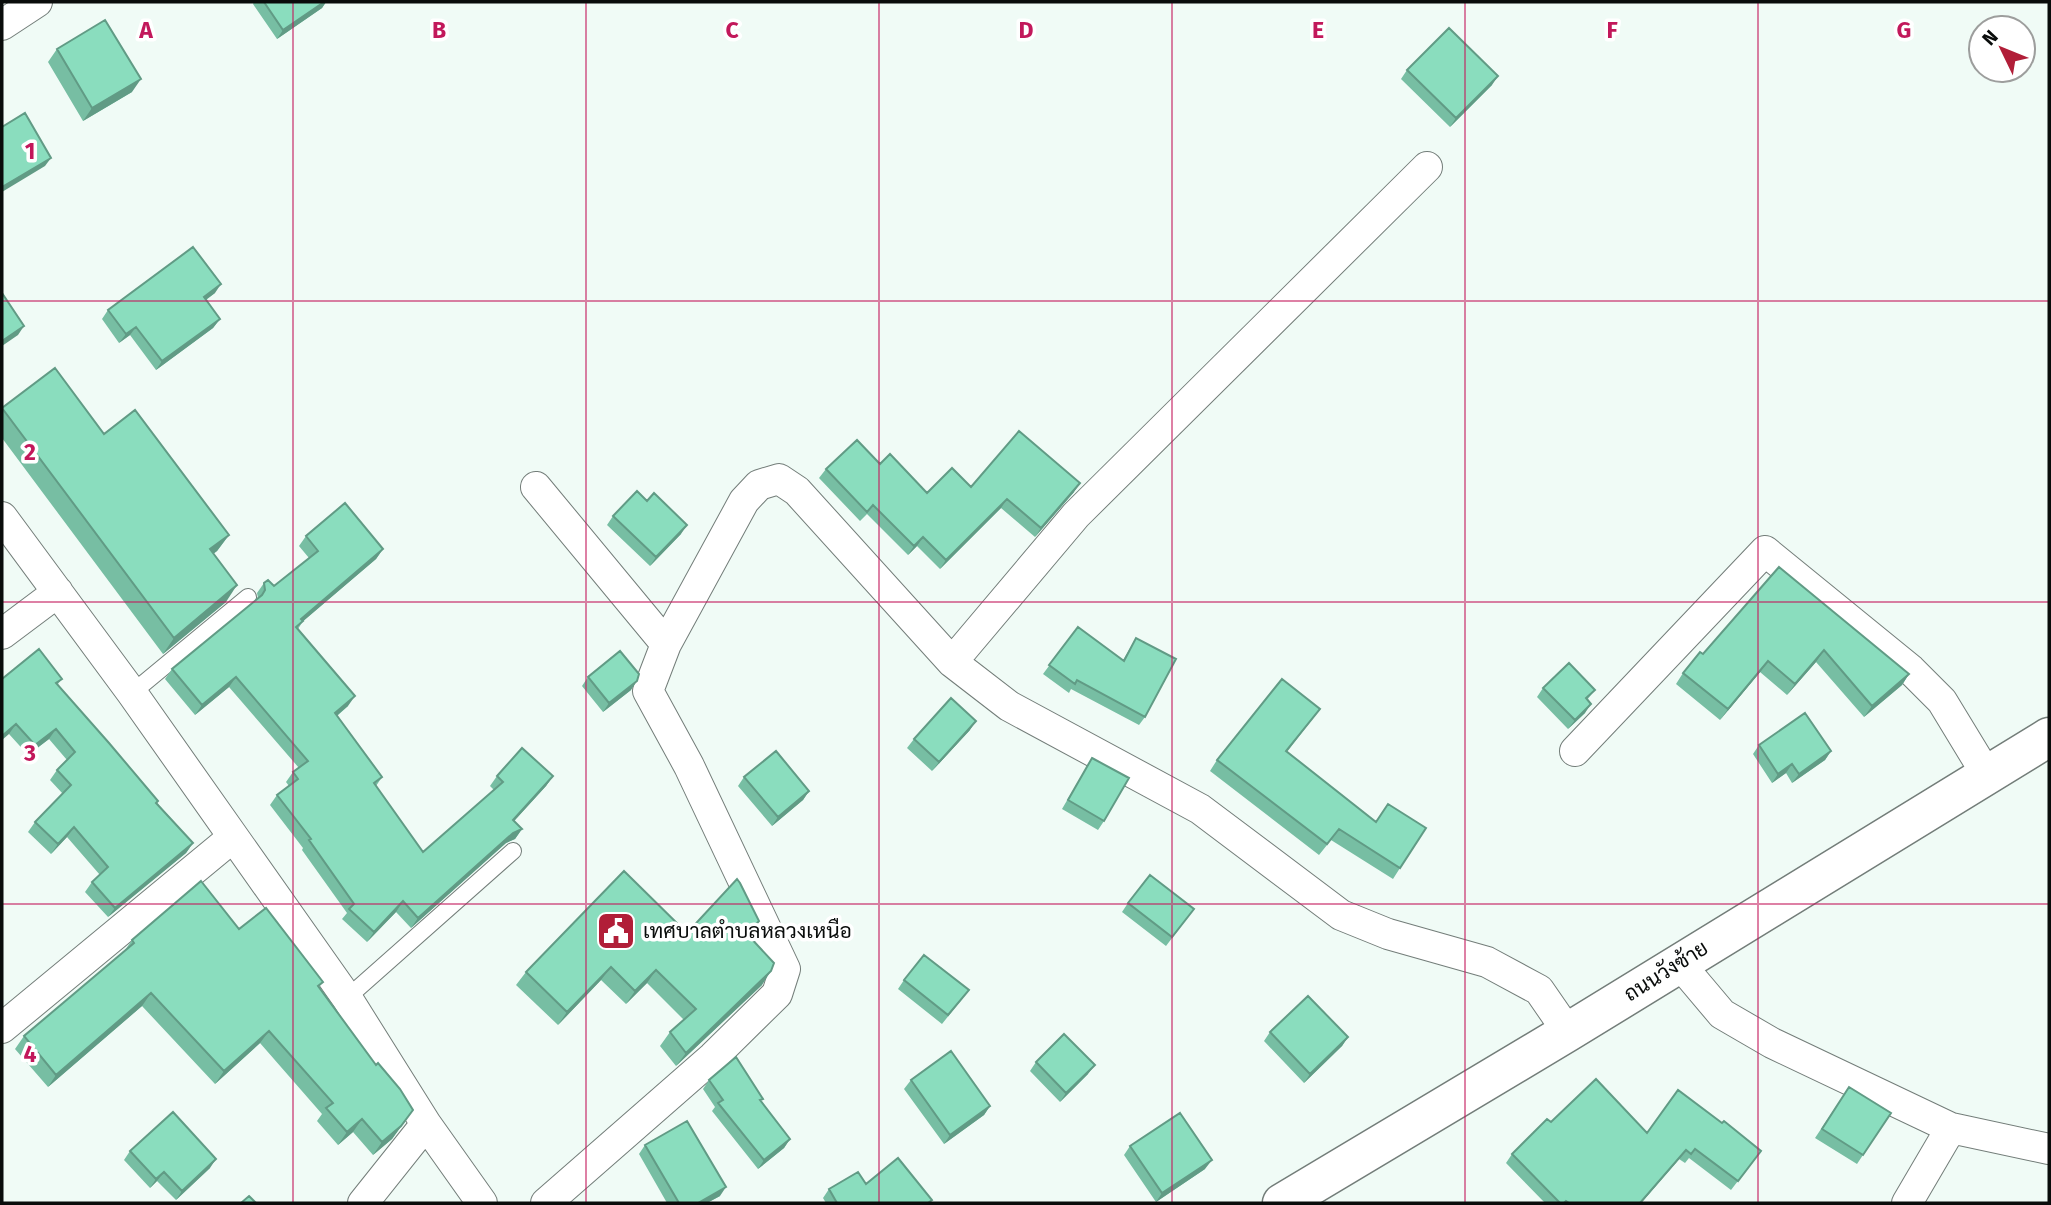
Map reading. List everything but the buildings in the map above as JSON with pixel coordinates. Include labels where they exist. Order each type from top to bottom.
[{"type":"main road","name":"ถนนวังซ้าย","points":[[1282,1203],[1569,1032],[2049,737]]},
{"type":"street","points":[[2,24],[37,2]]},
{"type":"street","points":[[952,662],[1076,515],[1427,167]]},
{"type":"street","points":[[546,1203],[712,1057],[758,1012],[777,993],[785,969],[689,766],[648,691],[666,645],[744,502],[759,485],[779,479],[797,491],[952,662],[1009,706],[1200,809],[1341,915],[1388,934],[1487,962],[1539,990],[1569,1032]]},
{"type":"street","points":[[536,487],[666,645]]},
{"type":"street","points":[[2,517],[132,693],[346,998],[426,1124],[482,1203]]},
{"type":"street","points":[[1575,751],[1765,551],[1911,670],[1942,701],[1987,775]]},
{"type":"street","points":[[2,634],[58,592]]},
{"type":"street","points":[[2,1028],[233,838]]},
{"type":"street","points":[[1679,963],[1722,1014],[1772,1043],[1951,1128],[2049,1149]]},
{"type":"street","points":[[363,1203],[426,1124]]},
{"type":"street","points":[[1907,1203],[1951,1128]]},
{"type":"lane","points":[[132,693],[248,597]]},
{"type":"lane","points":[[346,998],[513,850]]},
{"type":"place","name":"เทศบาลตำบลหลวงเหนือ","points":[[616,931]]}]
